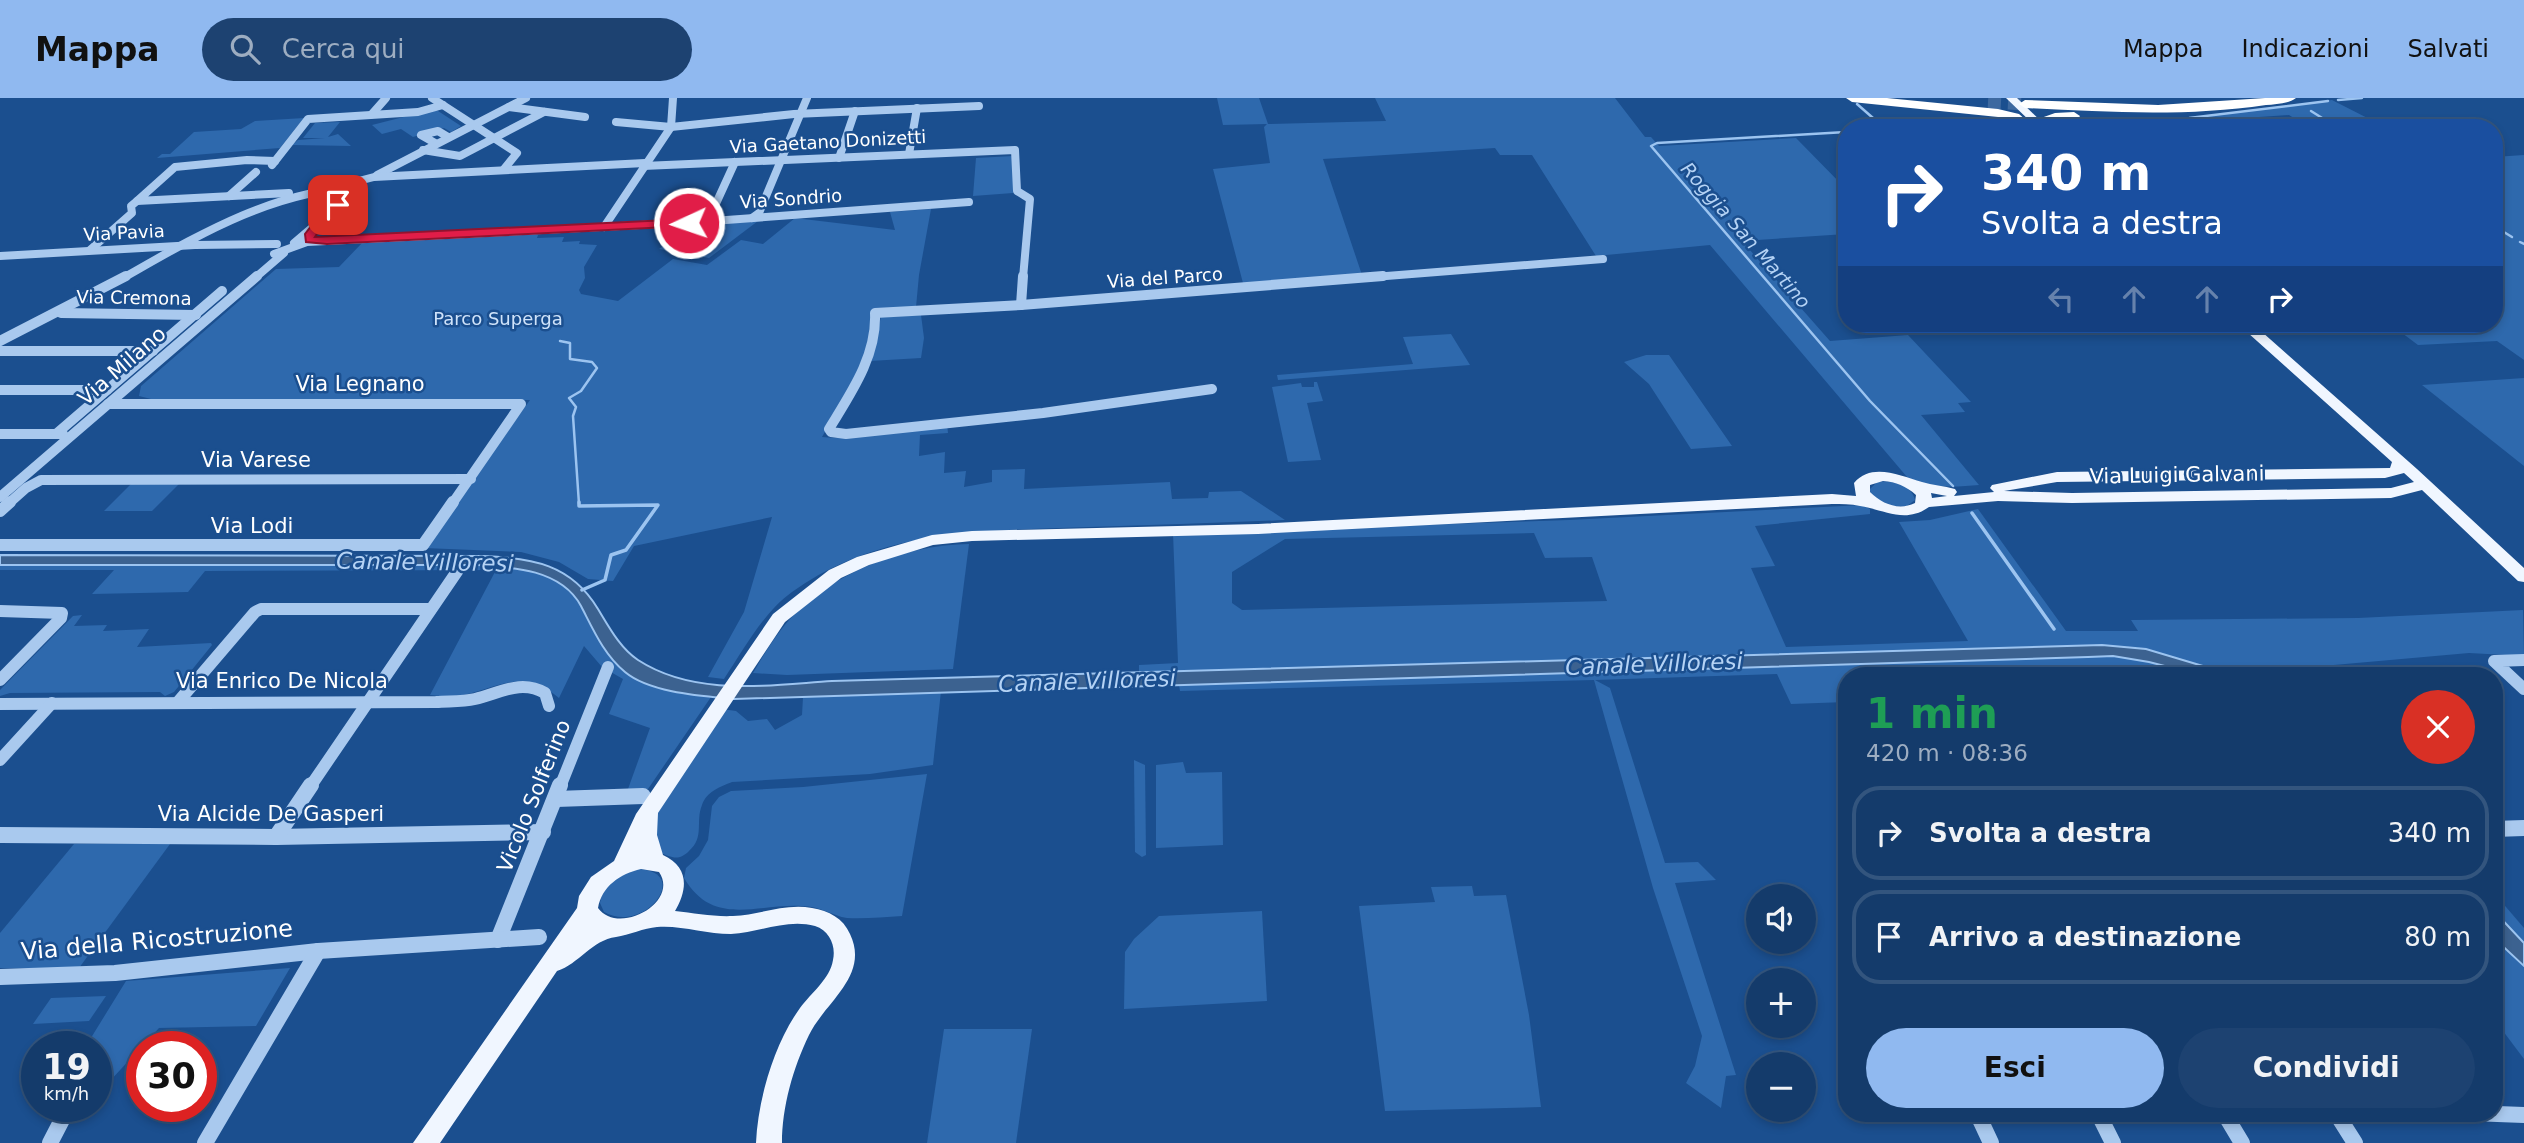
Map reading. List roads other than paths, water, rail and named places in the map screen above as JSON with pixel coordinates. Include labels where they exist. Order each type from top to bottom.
[{"type":"highway","points":[[1852,98],[1998,113],[2019,119]]},
{"type":"highway","points":[[1925,98],[1988,99]]},
{"type":"highway","points":[[2020,100],[2090,98]]},
{"type":"highway","points":[[2020,100],[2143,108],[2290,98]]},
{"type":"highway","points":[[2050,119],[2146,115],[2259,105],[2266,100]]},
{"type":"main road","points":[[1988,99],[2021,119]]},
{"type":"main road","points":[[2020,100],[2025,119]]},
{"type":"main road","points":[[2254,333],[2524,565]]},
{"type":"main road","points":[[2266,333],[2524,577]]},
{"type":"main road","points":[[2385,473],[2397,471],[2402,460]]},
{"type":"main road","name":"Via Luigi Galvani","points":[[1955,495],[2057,477],[2385,473],[2424,483]]},
{"type":"main road","points":[[1832,499],[1861,486],[1869,478],[1883,476],[1904,480],[1931,491],[1955,495]]},
{"type":"main road","points":[[2424,483],[2460,508]]},
{"type":"main road","name":"Via Luigi Galvani","points":[[2398,492],[2416,488],[2424,483]]},
{"type":"main road","points":[[1915,485],[1924,494],[1925,503]]},
{"type":"main road","points":[[1861,486],[1864,496],[1878,506]]},
{"type":"main road","name":"Via Luigi Galvani","points":[[1955,495],[2072,498],[2398,492],[2422,495],[2443,502]]},
{"type":"main road","points":[[623,865],[643,820],[648,801],[666,785],[779,618],[818,586],[863,561],[932,540],[972,536],[1405,522],[1832,499],[1862,501],[1907,512],[1925,503],[1955,495]]},
{"type":"main road","points":[[648,801],[647,835],[654,862]]},
{"type":"main road","points":[[526,995],[569,951],[585,940],[612,928],[632,926],[652,918],[668,903],[674,892],[676,883],[672,872],[654,862],[643,861],[623,865],[595,884],[587,899],[587,910],[593,921],[612,928]]},
{"type":"main road","points":[[674,892],[697,921]]},
{"type":"main road","points":[[426,1143],[587,910]]},
{"type":"main road","points":[[652,918],[730,925],[795,915],[812,917],[832,925],[844,942],[845,957],[838,978],[806,1017],[792,1046],[772,1114],[769,1143]]},
{"type":"street","points":[[372,114],[386,98]]},
{"type":"street","points":[[432,98],[517,153],[504,169]]},
{"type":"street","points":[[285,247],[374,177],[526,98]]},
{"type":"street","points":[[604,227],[671,127],[673,98]]},
{"type":"street","points":[[748,218],[760,212],[807,98]]},
{"type":"street","points":[[898,108],[901,98]]},
{"type":"street","points":[[617,122],[671,127],[800,113],[918,108],[939,102],[979,106]]},
{"type":"street","points":[[90,250],[132,213],[131,206],[136,201],[175,167],[247,160],[272,164],[308,119],[418,112],[443,105]]},
{"type":"street","points":[[509,107],[585,117]]},
{"type":"street","points":[[909,155],[918,108]]},
{"type":"street","points":[[839,158],[855,111]]},
{"type":"street","points":[[422,150],[460,156],[544,112]]},
{"type":"street","points":[[435,143],[421,135],[438,131],[448,137]]},
{"type":"street","name":"Via Gaetano Donizetti","points":[[374,177],[504,169],[1015,150],[1017,191],[1030,199],[1021,305]]},
{"type":"street","points":[[708,221],[735,162]]},
{"type":"street","points":[[229,196],[256,172]]},
{"type":"street","points":[[0,341],[180,246],[264,206],[374,177]]},
{"type":"street","points":[[337,187],[359,187]]},
{"type":"street","points":[[136,201],[312,193]]},
{"type":"street","name":"Via Sondrio","points":[[319,241],[708,221],[969,202]]},
{"type":"street","points":[[319,241],[309,236],[323,218]]},
{"type":"street","points":[[285,247],[319,241]]},
{"type":"street","name":"Via Pavia","points":[[0,256],[180,246],[285,247]]},
{"type":"street","name":"Via Milano","points":[[0,497],[269,265],[285,247]]},
{"type":"street","points":[[27,265],[40,253]]},
{"type":"street","name":"Via del Parco","points":[[1212,389],[1043,413],[846,434],[831,432],[829,429],[856,384],[871,348],[875,313],[1021,305],[1603,258]]},
{"type":"street","name":"Via Milano","points":[[56,434],[222,291]]},
{"type":"street","name":"Via Cremona","points":[[57,313],[211,315]]},
{"type":"street","points":[[0,351],[153,351]]},
{"type":"street","points":[[0,390],[107,390]]},
{"type":"street","name":"Via Legnano","points":[[108,404],[521,404],[471,479]]},
{"type":"street","points":[[0,434],[73,434]]},
{"type":"street","name":"Via Varese","points":[[0,511],[26,488],[41,480],[471,479]]},
{"type":"street","name":"Via Lodi","points":[[0,545],[423,545],[471,479]]},
{"type":"street","points":[[0,480],[19,481]]},
{"type":"street","points":[[276,837],[458,570]]},
{"type":"street","points":[[178,702],[255,612],[261,609],[431,609]]},
{"type":"street","points":[[0,611],[62,613],[61,618],[0,680]]},
{"type":"street","points":[[2500,667],[2494,661],[2524,660]]},
{"type":"street","name":"Vicolo Solferino","points":[[498,940],[608,667]]},
{"type":"street","points":[[2503,669],[2524,689]]},
{"type":"street","name":"Via Enrico De Nicola","points":[[0,704],[366,703],[475,699],[500,689],[530,686],[545,693],[549,706]]},
{"type":"street","points":[[0,760],[52,703]]},
{"type":"street","points":[[556,799],[648,801]]},
{"type":"street","points":[[2503,829],[2524,828]]},
{"type":"street","name":"Via Alcide De Gasperi","points":[[0,835],[276,837],[543,832]]},
{"type":"street","name":"Via della Ricostruzione","points":[[0,977],[115,973],[318,951],[539,937]]},
{"type":"street","name":"Via della Ricostruzione","points":[[205,1143],[318,951]]},
{"type":"street","points":[[2503,1114],[2524,1115]]},
{"type":"street","points":[[50,1143],[61,1122]]},
{"type":"street","points":[[1981,1122],[1991,1143]]},
{"type":"street","points":[[2102,1122],[2113,1143]]},
{"type":"street","points":[[2229,1122],[2242,1143]]},
{"type":"street","points":[[2342,1122],[2355,1143]]},
{"type":"water","name":"Canale Villoresi","points":[[0,555],[483,556],[518,559],[549,566],[576,582],[620,643],[638,660],[660,672],[683,679],[732,686],[2102,645],[2146,649],[2206,667],[2169,667],[2113,656],[734,699],[662,689],[636,679],[611,658],[572,594],[548,577],[520,569],[475,565],[0,565]]},
{"type":"water","points":[[2503,921],[2524,943],[2524,966],[2503,946]]},
{"type":"waterway","points":[[2338,100],[2362,98]]},
{"type":"waterway","points":[[2128,119],[2189,118],[2328,101]]},
{"type":"waterway","points":[[1857,104],[1874,119]]},
{"type":"waterway","points":[[2311,111],[2324,119]]},
{"type":"waterway","name":"Roggia San Martino","points":[[1838,132],[1657,143],[1651,146],[1870,401],[1953,486]]},
{"type":"waterway","points":[[2503,232],[2512,237]]},
{"type":"waterway","points":[[2520,242],[2524,244]]},
{"type":"waterway","points":[[560,341],[570,343],[570,359],[592,362],[597,368],[581,391],[569,398],[576,407],[573,416],[579,504]]},
{"type":"waterway","points":[[579,504],[658,505],[626,550],[611,555],[605,580],[582,590]]},
{"type":"waterway","name":"Roggia San Martino","points":[[1972,513],[2054,629]]},
{"type":"tunnel","points":[[1988,102],[2025,104]]},
{"type":"park label","name":"Parco Superga","points":[[498,319]]}]
